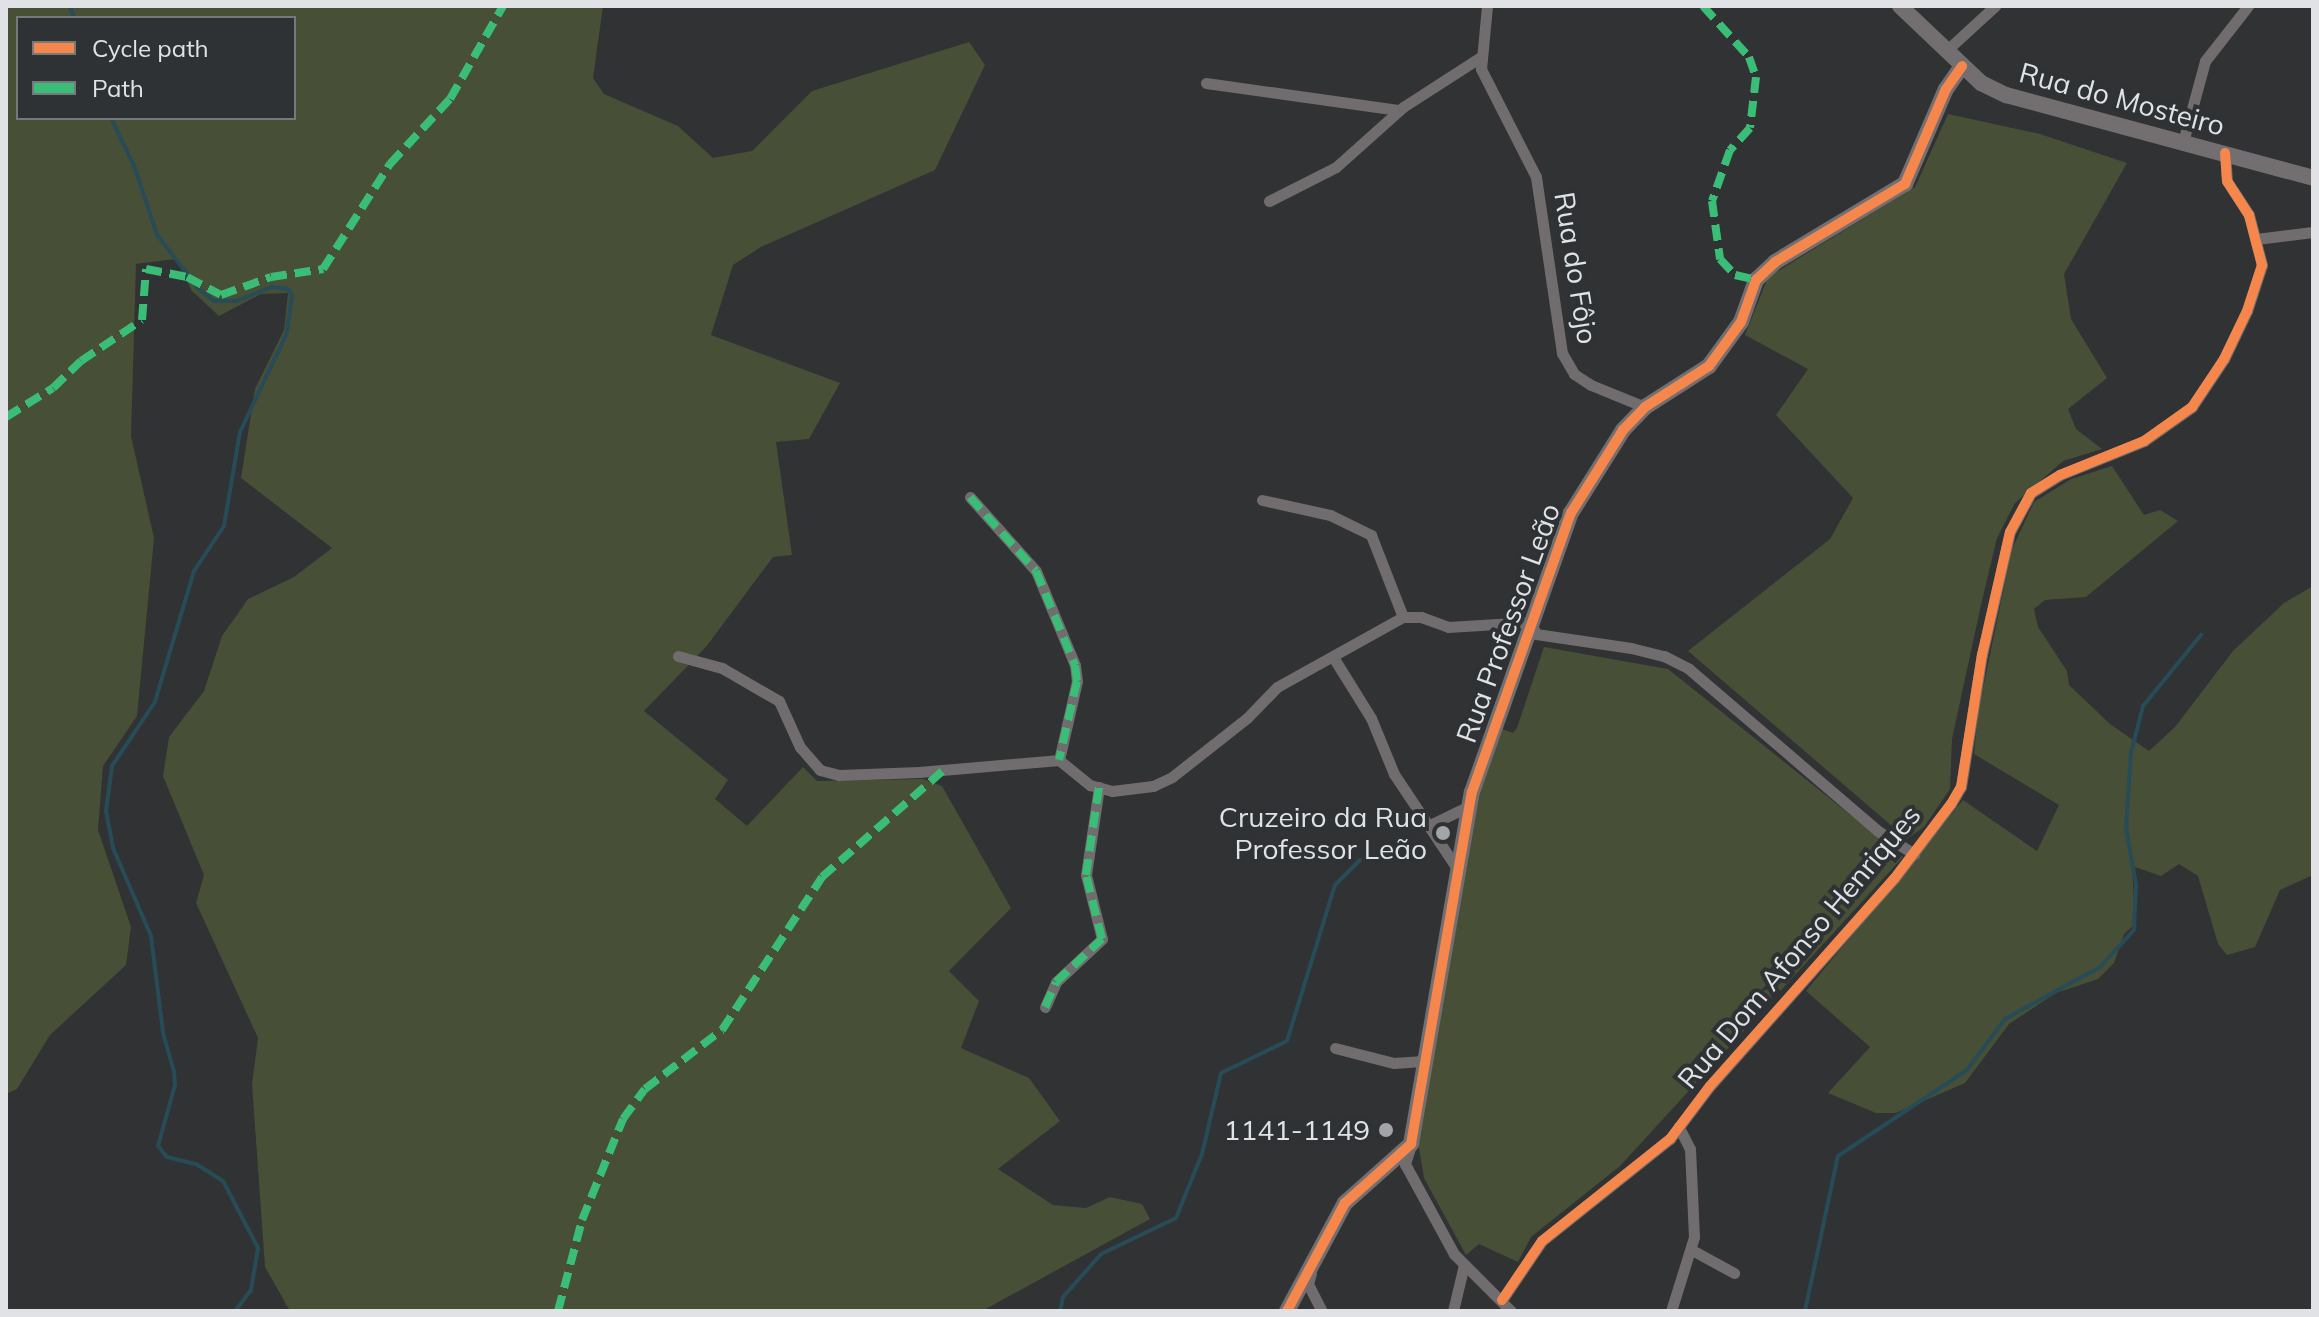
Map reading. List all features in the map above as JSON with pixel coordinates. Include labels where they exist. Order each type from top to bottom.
[{"type":"street","name":"Rua do Fôjo","points":[[1487,6],[1481,69],[1536,177],[1562,353],[1574,374],[1591,385],[1645,407]]},
{"type":"street","name":"Rua do Mosteiro","points":[[1900,6],[1962,66],[2006,95],[2313,178]]},
{"type":"street","points":[[1946,51],[1995,6]]},
{"type":"street","points":[[2183,142],[2205,61],[2248,6]]},
{"type":"street","points":[[1269,201],[1336,167],[1398,110],[1482,56]]},
{"type":"street","name":"Rua Professor Leão","points":[[1411,1144],[1456,867],[1469,806],[1530,622],[1571,513],[1604,452],[1645,407],[1709,366],[1741,322],[1756,280],[1775,262],[1905,184],[1946,89],[1962,66]]},
{"type":"street","points":[[1206,83],[1398,110]]},
{"type":"street","name":"Rua Dom Afonso Henriques","points":[[1502,1300],[1542,1241],[1605,1194],[1679,1127],[1914,854],[1961,787],[1982,655],[2017,519],[2031,493],[2060,475],[2144,441],[2192,407],[2247,311],[2262,265],[2249,215],[2227,181],[2225,153]]},
{"type":"street","points":[[2256,239],[2313,232]]},
{"type":"street","points":[[970,497],[1036,571],[1075,665],[1077,681],[1064,721],[1059,760]]},
{"type":"street","points":[[1262,500],[1330,515],[1371,535],[1403,617]]},
{"type":"street","points":[[678,656],[722,668],[779,701],[800,747],[820,770],[839,775],[919,772],[1059,760],[1099,787],[1153,786],[1172,777],[1247,718],[1277,687],[1403,617],[1421,617],[1448,627],[1530,622],[1536,634],[1631,648],[1664,656],[1689,669],[1878,831],[1914,854]]},
{"type":"street","points":[[1333,657],[1371,718],[1394,774],[1456,867]]},
{"type":"street","points":[[1045,1007],[1056,982],[1102,939],[1086,875],[1099,787]]},
{"type":"street","points":[[1430,825],[1469,806]]},
{"type":"street","points":[[1335,1048],[1394,1063],[1426,1061]]},
{"type":"street","points":[[1671,1311],[1692,1250],[1694,1184],[1690,1149],[1679,1127]]},
{"type":"street","points":[[1411,1144],[1405,1164],[1464,1265],[1511,1311]]},
{"type":"street","points":[[1287,1311],[1345,1203],[1411,1144]]},
{"type":"street","points":[[1692,1250],[1734,1273]]},
{"type":"street","points":[[1453,1311],[1464,1265]]},
{"type":"street","points":[[1312,1268],[1308,1284],[1322,1311]]},
{"type":"green space","points":[[6,6],[603,6],[593,78],[604,94],[678,126],[713,158],[752,151],[812,91],[969,42],[985,65],[935,170],[761,247],[733,265],[711,335],[840,383],[809,439],[776,442],[792,555],[773,557],[706,647],[644,711],[728,780],[715,799],[747,826],[803,767],[817,781],[923,779],[942,786],[1011,908],[949,971],[979,1001],[961,1048],[1029,1078],[1060,1121],[998,1169],[1053,1205],[1086,1208],[1110,1197],[1142,1204],[1150,1219],[982,1311],[290,1311],[265,1267],[252,1084],[258,1038],[196,903],[204,875],[163,776],[169,737],[204,691],[222,636],[248,599],[294,577],[332,548],[241,478],[255,389],[284,330],[288,293],[261,294],[219,316],[192,291],[176,259],[136,264],[131,436],[154,538],[137,716],[103,766],[98,830],[131,927],[126,965],[50,1035],[17,1089],[6,1094]]},
{"type":"green space","points":[[1948,114],[2040,134],[2127,163],[2064,274],[2071,319],[2107,378],[2068,409],[2076,429],[2102,449],[2063,461],[2015,503],[1997,538],[1952,739],[1950,789],[1924,827],[1907,839],[1688,651],[1830,539],[1853,498],[1776,415],[1808,369],[1745,335],[1768,277],[1915,187]]},
{"type":"green space","points":[[2112,466],[2144,515],[2160,510],[2178,521],[2086,597],[2045,600],[2034,609],[2038,627],[2067,671],[2069,685],[2110,724],[2149,751],[2175,727],[2233,651],[2284,603],[2313,586],[2313,875],[2280,890],[2255,947],[2227,955],[2218,944],[2198,876],[2179,864],[2161,876],[2132,866],[2135,924],[2124,934],[2114,963],[2098,979],[2056,993],[2009,1024],[1965,1083],[1896,1113],[1876,1113],[1828,1093],[1870,1047],[1806,991],[1963,800],[2037,851],[2059,805],[1974,754],[1978,712],[2012,549],[2034,502],[2071,479]]},
{"type":"green space","points":[[1544,647],[1668,669],[1903,857],[1620,1166],[1531,1237],[1518,1262],[1479,1244],[1466,1255],[1424,1178],[1418,1142],[1452,888],[1496,727],[1513,733],[1517,728]]},
{"type":"waterway","points":[[70,6],[73,16]]},
{"type":"waterway","points":[[112,120],[135,168],[157,235],[199,289],[214,301],[237,301],[272,287],[288,289],[292,296],[287,333],[240,432],[224,526],[194,571],[155,702],[112,766],[106,811],[113,848],[151,936],[163,1033],[174,1071],[175,1085],[158,1146],[167,1157],[196,1164],[223,1181],[258,1248],[251,1290],[235,1311]]},
{"type":"waterway","points":[[1805,1311],[1838,1156],[1967,1070],[2005,1019],[2100,967],[2134,930],[2136,885],[2126,827],[2131,753],[2143,706],[2201,635]]},
{"type":"waterway","points":[[1060,1311],[1063,1297],[1101,1254],[1176,1218],[1202,1154],[1221,1073],[1287,1041],[1335,885],[1360,860]]},
{"type":"marked path","points":[[6,417],[53,388],[81,361],[142,320],[146,269],[187,277],[221,295],[271,277],[323,269],[390,164],[450,99],[503,6]]},
{"type":"marked path","points":[[1703,6],[1749,57],[1756,77],[1750,128],[1730,150],[1712,201],[1720,259],[1735,275],[1756,280]]},
{"type":"marked path","points":[[970,497],[1036,571],[1075,665],[1077,681],[1059,760]]},
{"type":"marked path","points":[[558,1311],[582,1220],[623,1119],[645,1089],[722,1030],[822,877],[944,770]]},
{"type":"marked path","points":[[1045,1007],[1056,982],[1102,939],[1086,875],[1099,787]]},
{"type":"cycle path","points":[[1287,1311],[1345,1203],[1411,1144],[1472,792],[1571,513],[1623,430],[1645,407],[1709,366],[1741,322],[1756,280],[1775,262],[1905,184],[1946,89],[1962,66]]},
{"type":"cycle path","points":[[1502,1300],[1542,1241],[1670,1139],[1710,1086],[1894,879],[1951,804],[1961,787],[1982,655],[2010,532],[2031,493],[2060,475],[2144,441],[2192,407],[2224,359],[2247,311],[2262,265],[2249,215],[2227,181],[2225,153]]},
{"type":"place","name":"Cruzeiro da Rua Professor Leão","points":[[1443,833]]},
{"type":"place","name":"1141-1149","points":[[1386,1130]]}]
